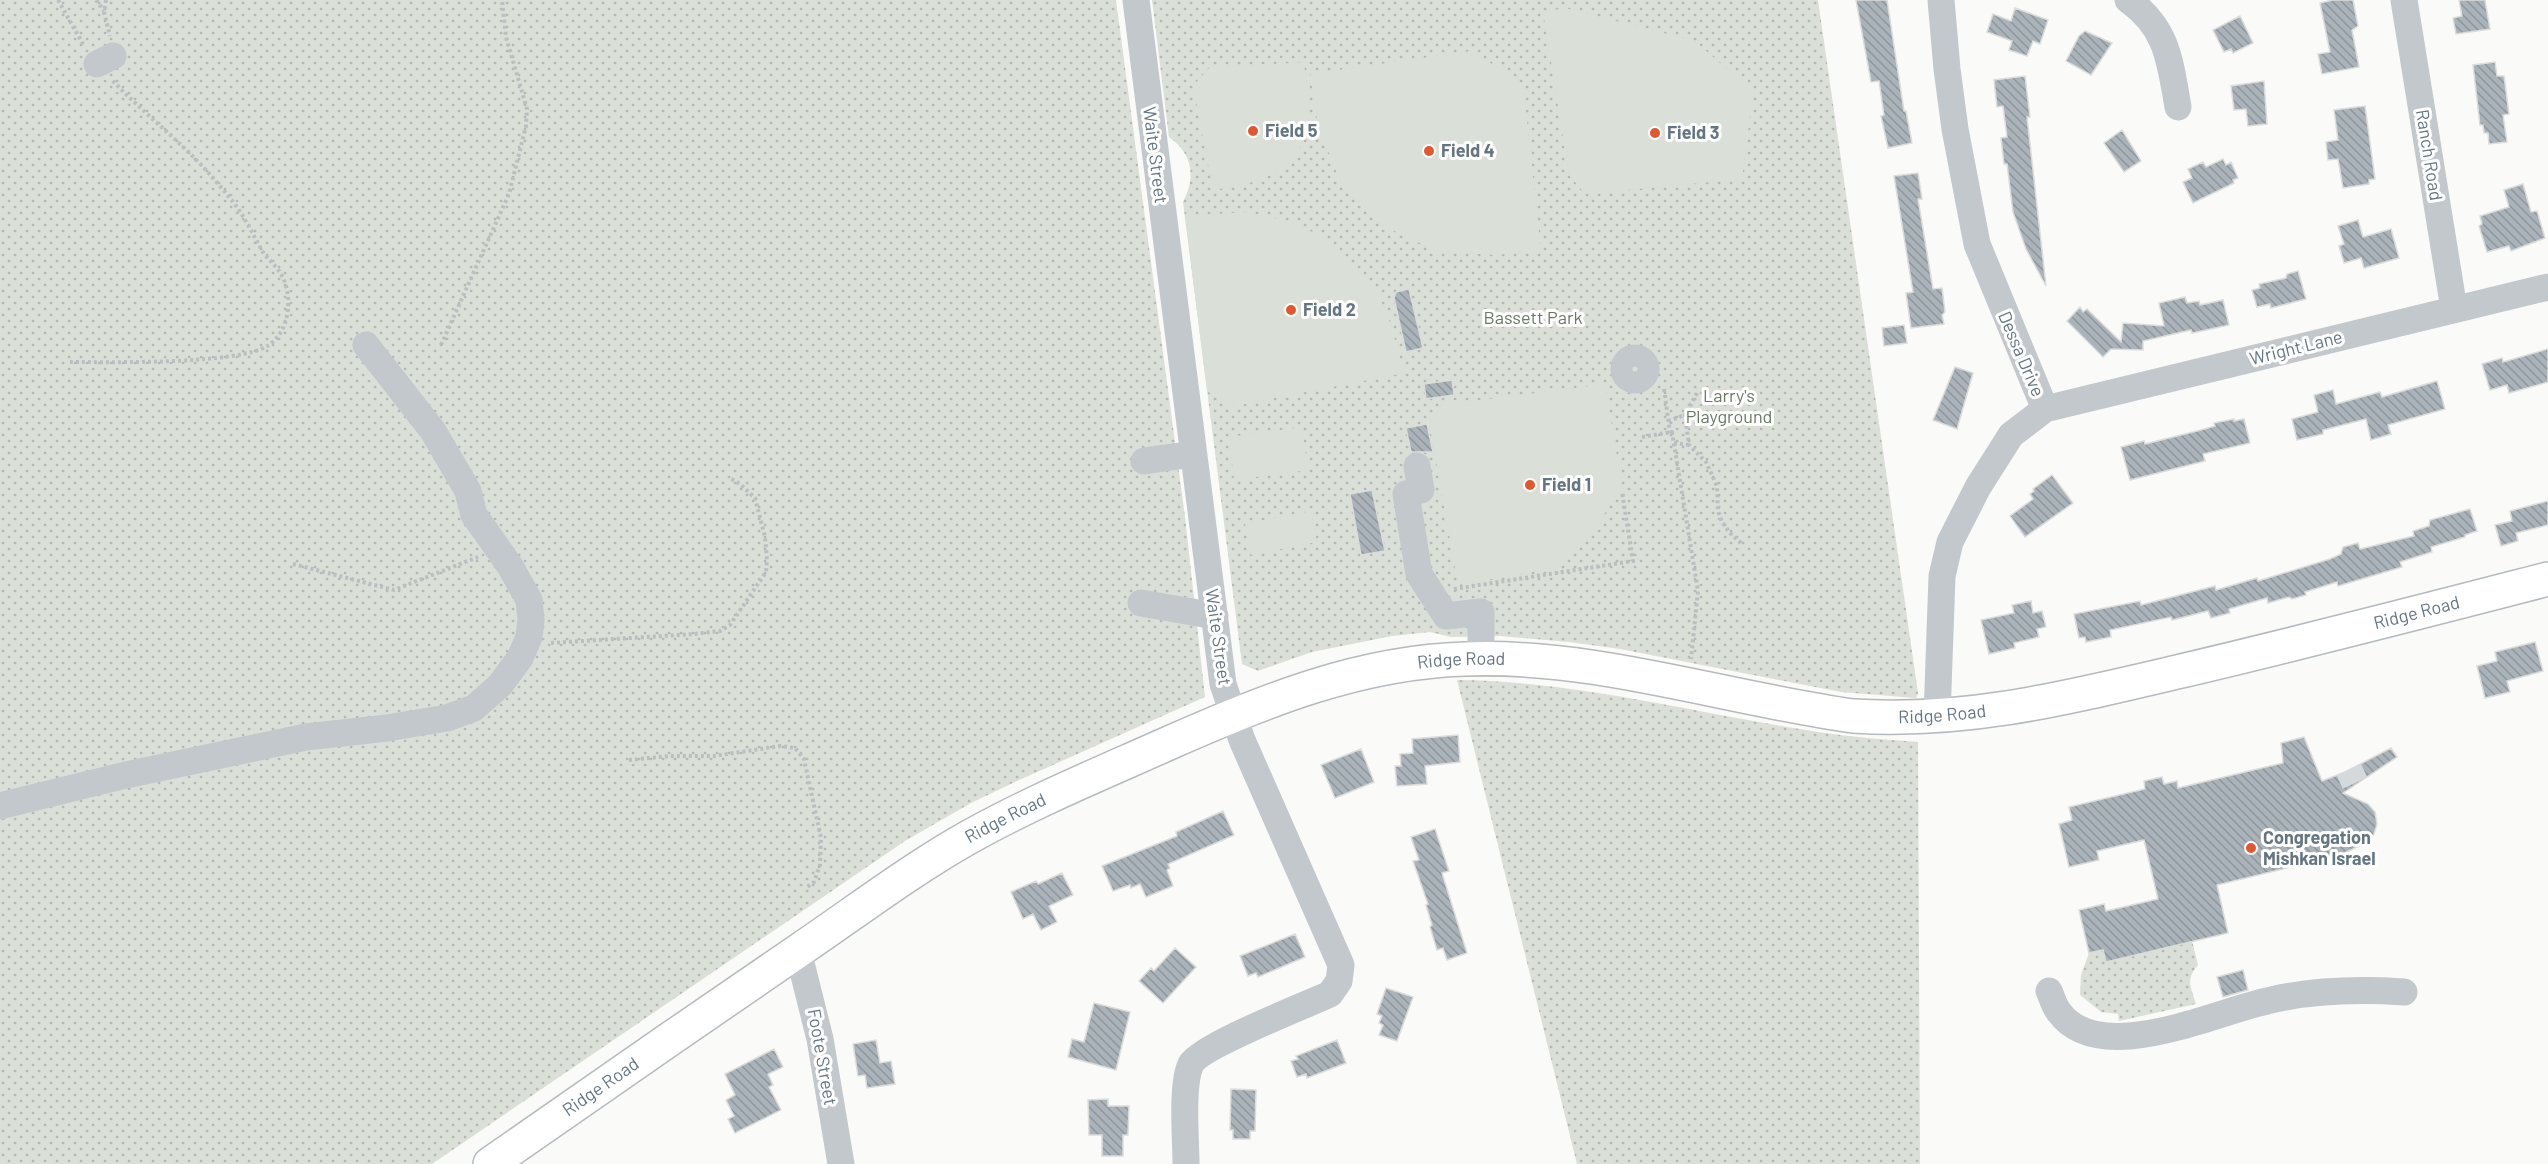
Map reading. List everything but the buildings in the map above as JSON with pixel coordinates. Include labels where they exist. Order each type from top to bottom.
[{"type":"main road","name":"Ridge Road","points":[[490,1164],[798,951],[971,836],[1041,801],[1233,715],[1273,699],[1358,673],[1442,660],[1481,658],[1533,660],[1583,666],[1853,716],[1937,717],[1991,711],[2114,687],[2548,579]]},
{"type":"street","name":"Waite Street","points":[[1136,0],[1223,684],[1246,748],[1317,905],[1341,965],[1339,981],[1330,994],[1215,1046],[1192,1062],[1187,1076],[1186,1164]]},
{"type":"street","name":"Dessa Drive","points":[[1937,717],[1942,576],[1950,542],[1978,487],[2011,435],[2045,409],[1977,244],[1954,119],[1941,0]]},
{"type":"street","points":[[2128,0],[2144,11],[2159,30],[2170,57],[2178,107]]},
{"type":"street","name":"Ranch Road","points":[[2404,0],[2454,309]]},
{"type":"street","name":"Wright Lane","points":[[2045,409],[2548,287]]},
{"type":"street","points":[[0,806],[306,737],[387,728],[447,718],[474,708],[500,685],[524,649],[529,637],[530,600],[474,515],[468,491],[443,448],[366,345]]},
{"type":"street","points":[[1144,461],[1193,454]]},
{"type":"street","points":[[1417,466],[1421,490],[1406,494],[1419,574],[1446,616],[1480,612],[1481,658]]},
{"type":"street","points":[[1141,603],[1215,616]]},
{"type":"street","name":"Foote Street","points":[[798,951],[820,1039],[841,1164]]},
{"type":"street","points":[[2049,991],[2059,1012],[2076,1026],[2099,1035],[2120,1037],[2154,1033],[2296,994],[2375,990],[2404,992]]},
{"type":"path","points":[[58,0],[75,32],[105,60],[194,157],[242,215],[265,255],[280,272],[288,295],[287,315],[282,334],[268,346],[249,352],[225,357],[141,362],[70,362]]},
{"type":"path","points":[[96,0],[104,12],[106,0]]},
{"type":"path","points":[[441,345],[509,194],[526,126],[527,109],[506,37],[502,0]]},
{"type":"path","points":[[1664,389],[1698,591],[1690,666]]},
{"type":"path","points":[[1689,445],[1685,415],[1697,393]]},
{"type":"path","points":[[1668,421],[1685,415]]},
{"type":"path","points":[[1642,438],[1670,433]]},
{"type":"path","points":[[1674,442],[1689,445],[1706,462],[1717,486],[1718,511],[1722,522],[1730,533],[1743,544]]},
{"type":"path","points":[[524,649],[542,643],[720,631],[730,625],[766,572],[767,560],[765,537],[755,498],[730,478]]},
{"type":"path","points":[[1430,593],[1633,561],[1622,492]]},
{"type":"path","points":[[293,564],[394,590],[483,555],[487,547],[486,531]]},
{"type":"path","points":[[629,760],[670,756],[714,756],[780,746],[795,748],[804,759],[821,838],[820,865],[814,882],[807,887]]},
{"type":"green space","points":[[0,0],[1116,0],[1185,517],[1205,697],[971,803],[905,841],[432,1164],[0,1164]]},
{"type":"green space","name":"Bassett Park","points":[[1152,0],[1818,0],[1918,693],[1916,698],[1841,692],[1620,649],[1569,642],[1500,636],[1451,637],[1430,632],[1392,636],[1312,652],[1258,671],[1242,664],[1183,202],[1190,184],[1190,166],[1183,151],[1169,137]]},
{"type":"green space","name":"Field 3","points":[[1565,8],[1695,41],[1753,92],[1742,179],[1585,194],[1569,175],[1543,12]]},
{"type":"green space","name":"Field 4","points":[[1472,51],[1523,84],[1541,250],[1496,255],[1436,251],[1382,225],[1338,176],[1318,126],[1310,74]]},
{"type":"green space","name":"Field 5","points":[[1304,62],[1309,117],[1305,136],[1298,151],[1288,163],[1262,179],[1213,190],[1193,86],[1209,68]]},
{"type":"green space","name":"Field 2","points":[[1246,212],[1283,220],[1309,230],[1347,257],[1368,281],[1384,307],[1404,373],[1229,407],[1207,391],[1185,216]]},
{"type":"green space","name":"Field 1","points":[[1605,384],[1621,480],[1619,490],[1584,543],[1561,567],[1458,585],[1429,422],[1445,400],[1473,401]]},
{"type":"green space","points":[[1302,427],[1308,470],[1234,480],[1229,437]]},
{"type":"green space","points":[[1311,511],[1317,542],[1251,555],[1245,524]]},
{"type":"green space","points":[[1457,680],[1586,691],[1815,731],[1918,742],[1920,1164],[1577,1164]]},
{"type":"green space","points":[[2192,941],[2198,965],[2190,979],[2196,1004],[2119,1021],[2118,1014],[2101,1012],[2080,995],[2081,975],[2089,953],[2103,950],[2106,962]]},
{"type":"tunnel","points":[[2349,770],[2355,783]]},
{"type":"place","name":"Field 5","points":[[1253,131]]},
{"type":"place","name":"Field 3","points":[[1655,133]]},
{"type":"place","name":"Field 4","points":[[1429,151]]},
{"type":"place","name":"Field 2","points":[[1291,310]]},
{"type":"place","name":"Field 1","points":[[1530,485]]},
{"type":"place","name":"Congregation Mishkan Israel","points":[[2251,848]]},
{"type":"park label","name":"Larry's Playground","points":[[1729,406]]}]
